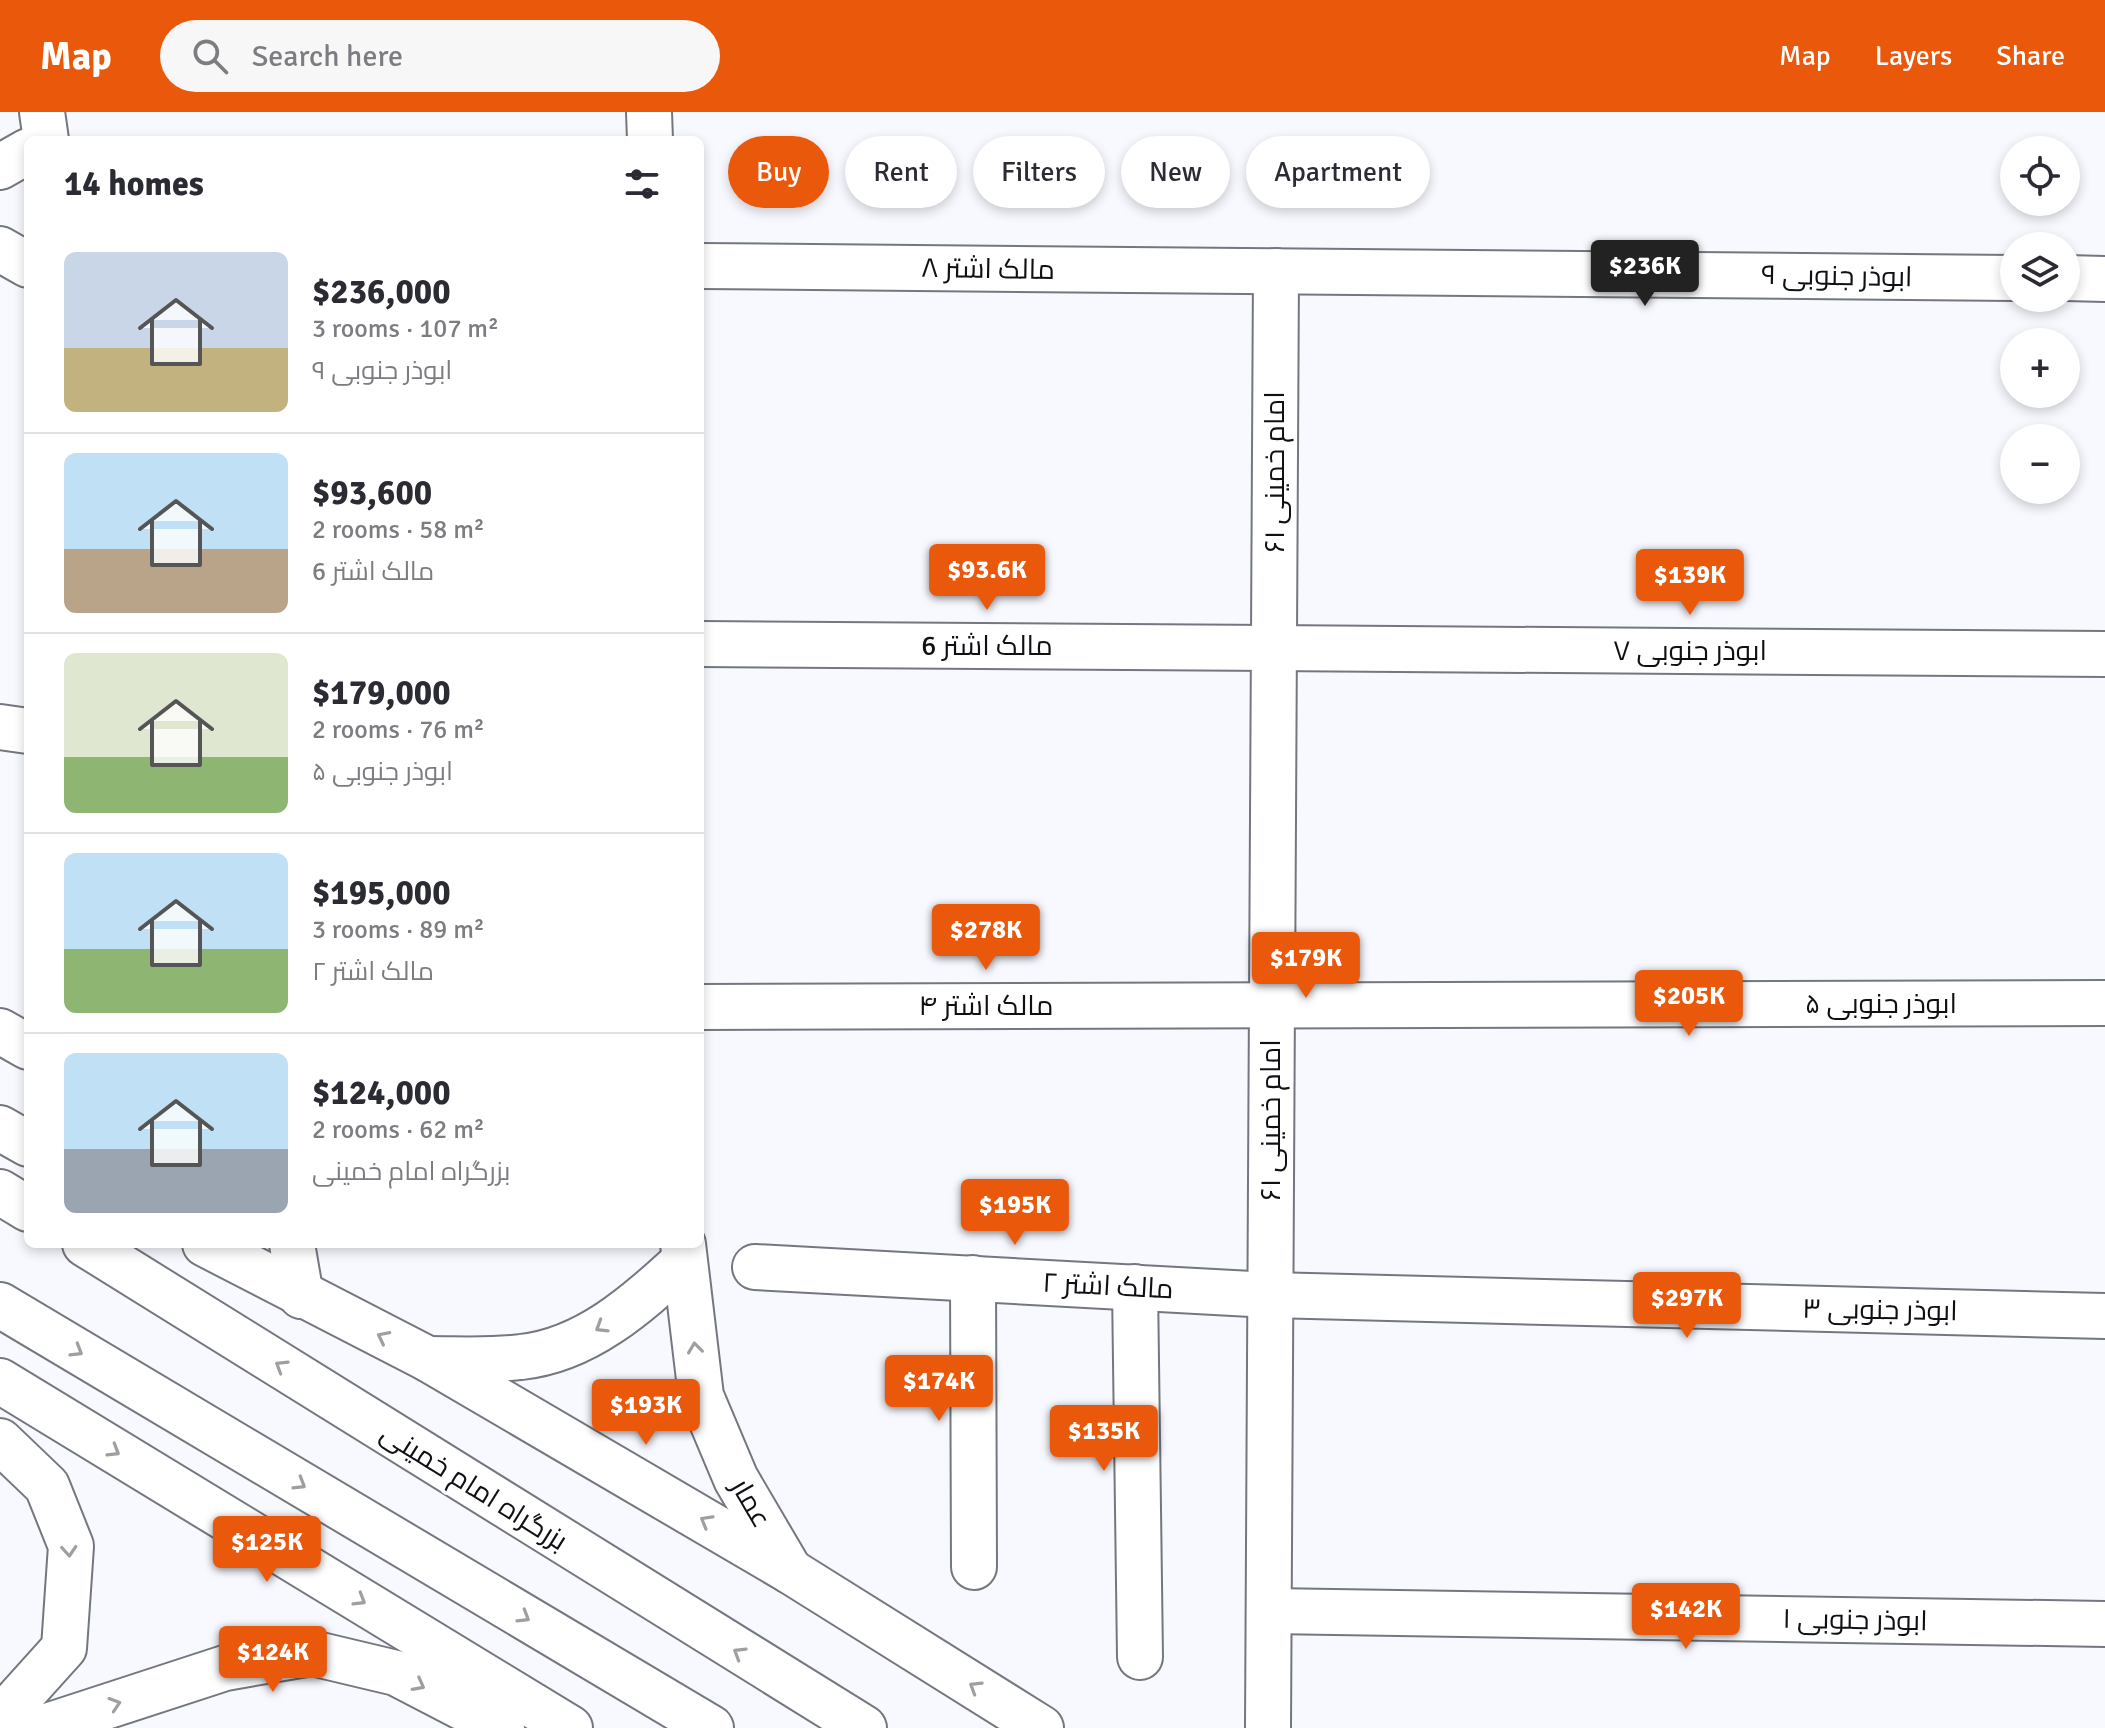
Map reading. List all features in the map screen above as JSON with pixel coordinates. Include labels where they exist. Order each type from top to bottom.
[{"type":"main road","points":[[42,112],[45,136]]},
{"type":"main road","points":[[649,112],[650,136]]},
{"type":"main road","points":[[0,167],[24,153]]},
{"type":"main road","points":[[0,249],[24,263]]},
{"type":"main road","name":"مالک اشتر ۸","points":[[704,266],[1276,271]]},
{"type":"main road","name":"ابوذر جنوبی ۹","points":[[1276,271],[2000,278]]},
{"type":"main road","name":"امام خمینی ۶۱","points":[[1268,1728],[1276,271]]},
{"type":"main road","points":[[2080,278],[2105,279]]},
{"type":"main road","name":"مالک اشتر 6","points":[[704,644],[1274,648]]},
{"type":"main road","name":"ابوذر جنوبی ۷","points":[[1274,648],[2105,654]]},
{"type":"main road","points":[[0,727],[24,730]]},
{"type":"main road","name":"ابوذر جنوبی ۵","points":[[1272,1005],[2105,1003]]},
{"type":"main road","name":"مالک اشتر ۴","points":[[704,1007],[1272,1005]]},
{"type":"main road","points":[[0,1031],[24,1045]]},
{"type":"main road","points":[[0,1128],[24,1142]]},
{"type":"main road","points":[[0,1192],[24,1207]]},
{"type":"main road","name":"بزرگراه امام خمینی","points":[[91,1248],[864,1728]]},
{"type":"main road","points":[[212,1248],[428,1359],[790,1571],[1041,1728]]},
{"type":"main road","points":[[293,1248],[301,1296]]},
{"type":"main road","points":[[428,1359],[523,1357],[581,1340],[634,1307],[683,1253]]},
{"type":"main road","name":"عمار","points":[[683,1253],[701,1396],[736,1479],[790,1571]]},
{"type":"main road","name":"مالک اشتر ۲","points":[[755,1267],[1270,1295]]},
{"type":"main road","points":[[973,1278],[974,1567]]},
{"type":"main road","points":[[1135,1287],[1140,1657]]},
{"type":"main road","name":"ابوذر جنوبی ۳","points":[[1270,1295],[2105,1316]]},
{"type":"main road","points":[[0,1305],[711,1728]]},
{"type":"main road","points":[[0,1381],[570,1728]]},
{"type":"main road","points":[[0,1441],[47,1486],[71,1546],[64,1648],[0,1719]]},
{"type":"main road","name":"ابوذر جنوبی ۱","points":[[1269,1611],[2105,1624]]},
{"type":"main road","points":[[41,1728],[225,1668],[312,1653],[396,1673],[502,1728]]}]
